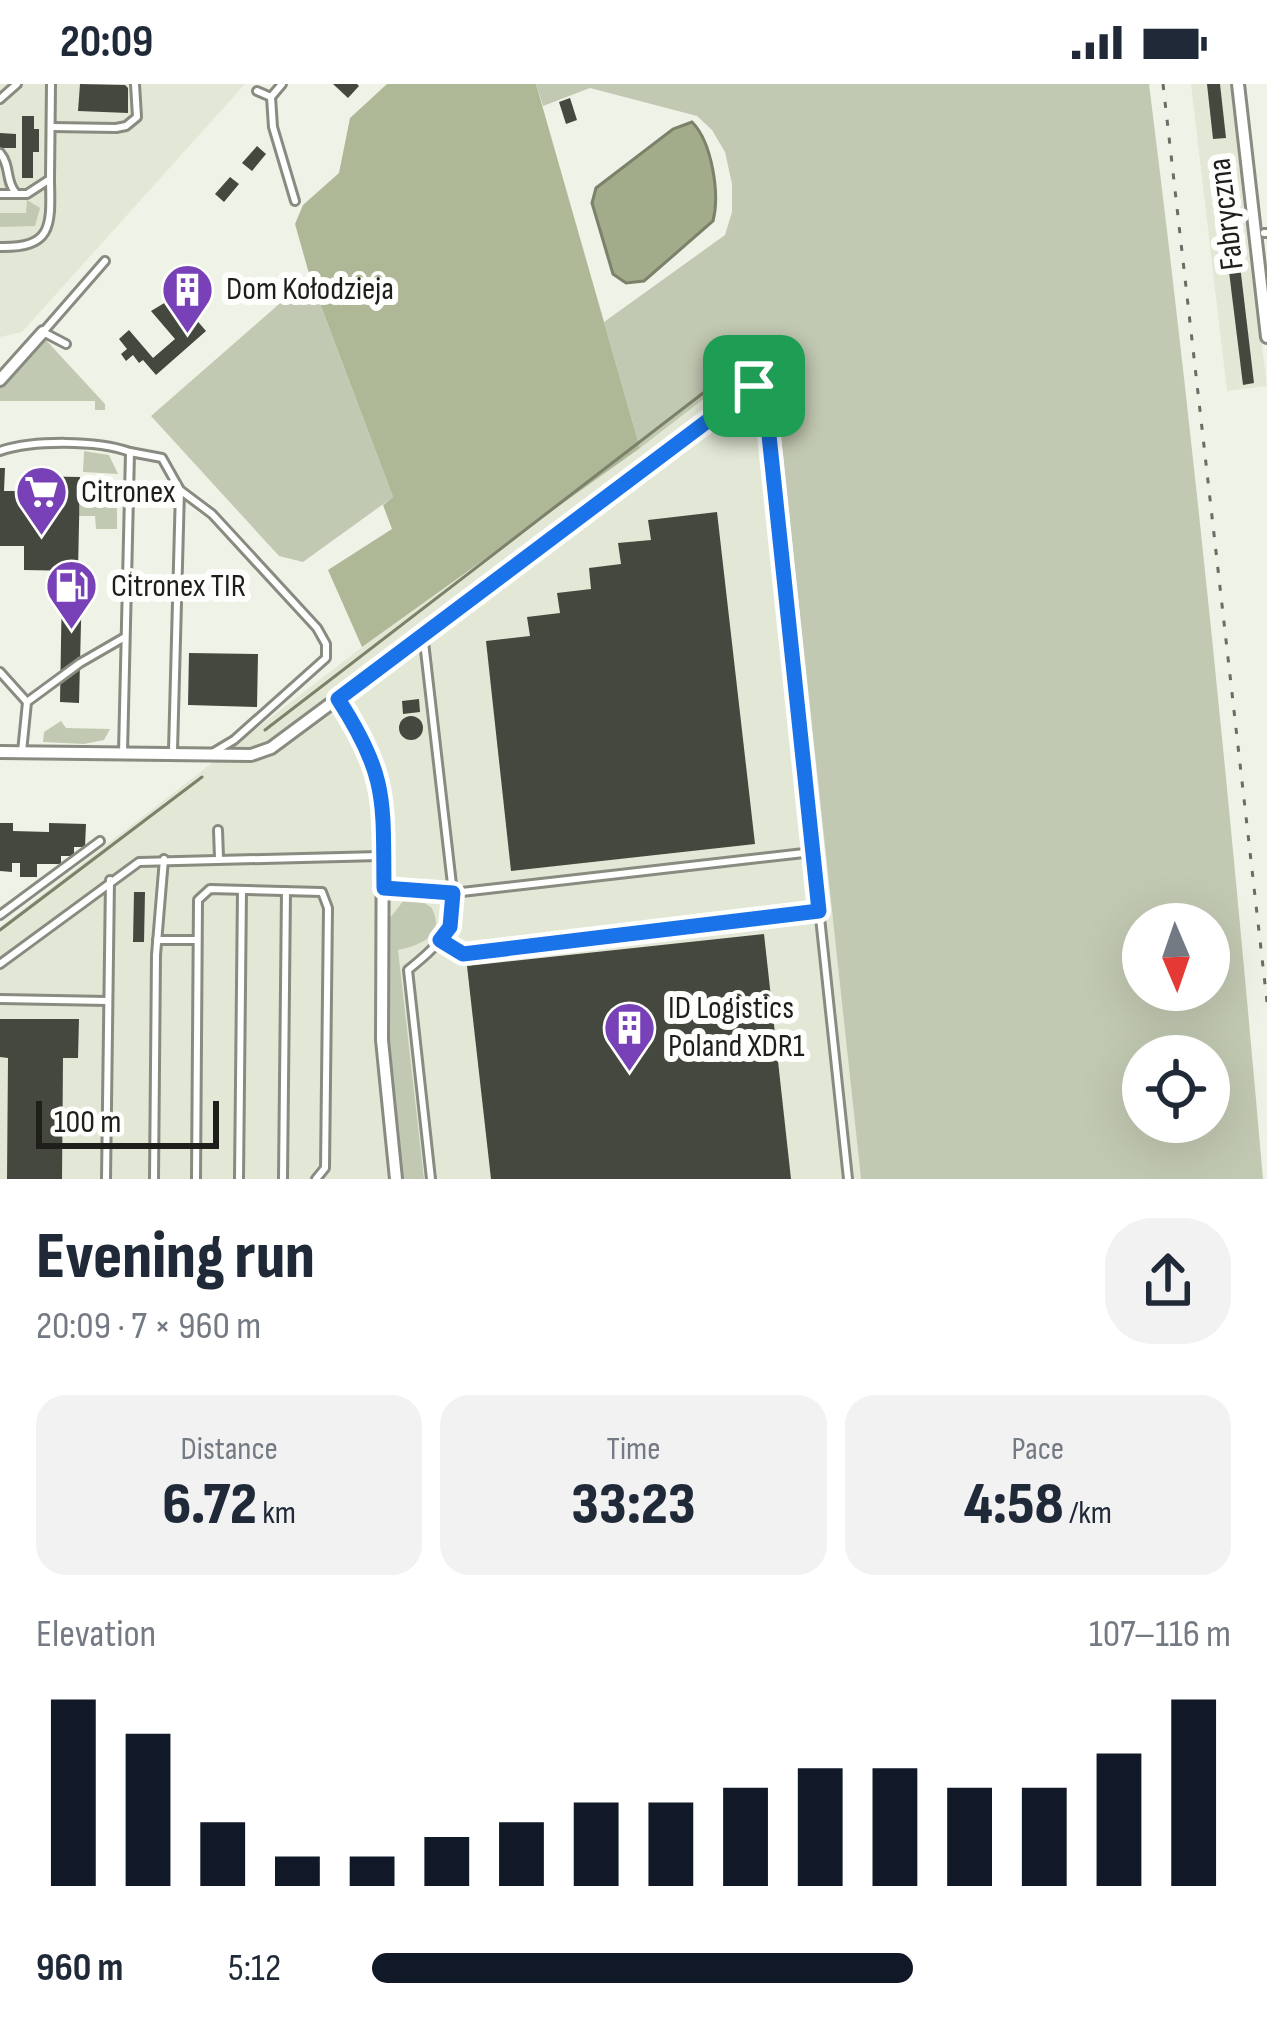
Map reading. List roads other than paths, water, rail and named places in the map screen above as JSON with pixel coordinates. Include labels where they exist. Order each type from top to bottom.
[{"type":"street","name":"Fabryczna","points":[[1238,84],[1267,337]]},
{"type":"street","points":[[0,380],[43,332]]},
{"type":"street","points":[[0,752],[251,754],[271,748],[338,699],[367,744],[383,789],[382,1040],[397,1179]]},
{"type":"lane","points":[[0,99],[17,84]]},
{"type":"lane","points":[[0,247],[28,248],[47,230],[51,84]]},
{"type":"lane","points":[[51,127],[127,126],[137,117],[135,84]]},
{"type":"lane","points":[[282,84],[272,97],[274,127],[295,201]]},
{"type":"lane","points":[[257,91],[272,97]]},
{"type":"lane","points":[[0,153],[10,164],[10,187],[17,194]]},
{"type":"lane","points":[[0,194],[27,194],[50,179]]},
{"type":"lane","points":[[55,319],[66,344],[43,332],[105,261]]},
{"type":"lane","points":[[338,699],[746,389],[763,388],[848,1179]]},
{"type":"lane","points":[[0,451],[21,444],[114,446],[162,458],[180,490],[212,514],[317,628],[326,644],[326,658],[212,754]]},
{"type":"lane","points":[[123,753],[130,452]]},
{"type":"lane","points":[[173,754],[180,490]]},
{"type":"lane","points":[[423,633],[453,893],[450,927],[408,970],[431,1179]]},
{"type":"lane","points":[[27,703],[80,663],[125,638]]},
{"type":"lane","points":[[0,672],[27,703],[22,752]]},
{"type":"lane","points":[[218,830],[219,858]]},
{"type":"lane","points":[[0,915],[100,841]]},
{"type":"lane","points":[[384,888],[453,893],[813,852]]},
{"type":"lane","points":[[0,964],[139,862],[383,856]]},
{"type":"lane","points":[[154,1179],[157,940],[164,858]]},
{"type":"lane","points":[[106,1179],[110,880]]},
{"type":"lane","points":[[196,1179],[198,900],[210,889],[322,892],[328,908],[325,1168],[316,1179]]},
{"type":"lane","points":[[239,1179],[242,890]]},
{"type":"lane","points":[[283,1179],[286,891]]},
{"type":"lane","points":[[440,940],[463,954],[819,911]]},
{"type":"lane","points":[[157,940],[197,940]]},
{"type":"lane","points":[[0,1000],[108,1001]]},
{"type":"waterway","points":[[265,730],[737,367]]},
{"type":"waterway","points":[[0,930],[202,777]]},
{"type":"railway","points":[[1163,84],[1267,1002]]},
{"type":"place","name":"Dom Kołodzieja","points":[[187,335]]},
{"type":"place","name":"Citronex","points":[[42,538]]},
{"type":"place","name":"Citronex TIR","points":[[72,632]]},
{"type":"place","name":"ID Logistics Poland XDR1","points":[[629,1073]]}]
